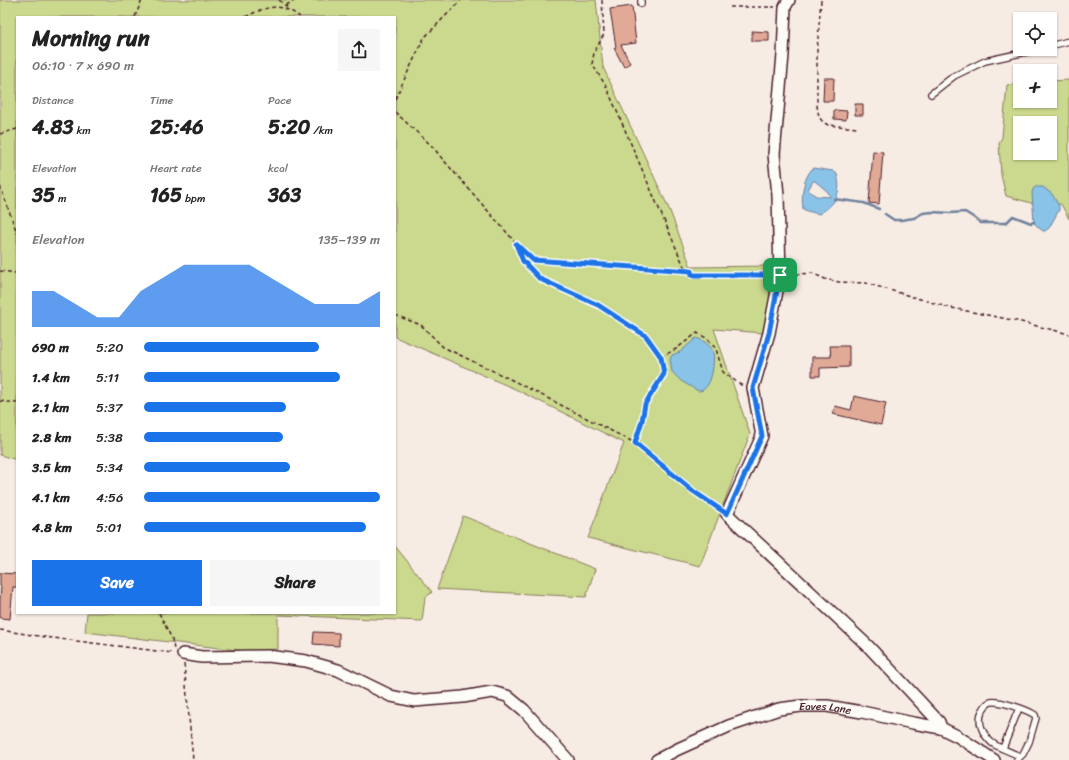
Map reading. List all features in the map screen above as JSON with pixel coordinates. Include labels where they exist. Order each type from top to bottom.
[{"type":"street","points":[[787,4],[774,154],[778,195],[780,275],[769,333],[753,388],[762,436],[727,514],[868,646],[939,722],[941,728]]},
{"type":"street","points":[[179,654],[202,657],[268,656],[306,661],[338,670],[391,696],[414,701],[463,697],[492,692],[507,696],[524,710],[568,760]]},
{"type":"street","name":"Eaves Lane","points":[[657,760],[729,726],[779,709],[801,706],[834,707],[941,728],[957,736],[994,760]]},
{"type":"lane","points":[[1057,45],[1069,42]]},
{"type":"lane","points":[[931,94],[954,76],[985,61],[1013,55]]},
{"type":"lane","points":[[994,701],[1033,713],[1035,714],[1036,718],[1029,742],[1023,754],[1018,759],[1017,754],[1003,748],[991,742],[981,727],[980,722],[981,713],[987,704],[994,701]]},
{"type":"lane","points":[[1003,748],[1019,708]]},
{"type":"path","points":[[135,16],[142,0]]},
{"type":"path","points":[[279,0],[299,16]]},
{"type":"path","points":[[286,6],[296,0]]},
{"type":"path","points":[[396,97],[424,38],[461,0]]},
{"type":"path","points":[[602,0],[604,34],[594,53],[592,64],[606,86],[686,271]]},
{"type":"path","points":[[821,0],[817,51],[817,106],[819,117],[828,125],[857,128]]},
{"type":"path","points":[[730,7],[787,4]]},
{"type":"path","points":[[247,16],[262,9],[274,7],[290,10]]},
{"type":"path","points":[[396,113],[433,147],[516,244],[533,260],[691,271],[692,275],[780,275],[812,273],[825,279],[839,282],[866,283],[947,307],[1017,321],[1069,334]]},
{"type":"path","points":[[0,134],[16,129]]},
{"type":"path","points":[[0,186],[16,230]]},
{"type":"path","points":[[516,244],[523,261],[540,279],[598,305],[646,336],[661,357],[664,374],[645,404],[642,421],[635,443]]},
{"type":"path","points":[[0,270],[16,273]]},
{"type":"path","points":[[396,315],[421,325],[443,347],[514,381],[635,443],[693,491],[727,514]]},
{"type":"path","points":[[661,357],[676,349],[697,333],[708,339],[716,349],[723,372],[741,385],[753,388]]},
{"type":"path","points":[[0,401],[16,403]]},
{"type":"path","points":[[160,614],[179,654],[193,760]]},
{"type":"path","points":[[0,630],[179,654]]},
{"type":"green space","points":[[0,0],[596,0],[603,67],[670,211],[691,267],[767,266],[775,334],[714,329],[750,434],[700,566],[588,538],[624,443],[515,389],[396,337],[396,16],[16,16],[16,460],[0,455]]},
{"type":"green space","points":[[1069,80],[1069,219],[1061,204],[1042,206],[1006,196],[1001,175],[999,144],[1002,137],[1007,85],[1013,85],[1013,108],[1057,108],[1057,81]]},
{"type":"green space","points":[[463,516],[595,569],[586,597],[437,589]]},
{"type":"green space","points":[[396,547],[432,592],[425,598],[422,621],[278,615],[278,649],[245,651],[85,632],[87,614],[396,614]]},
{"type":"water","points":[[813,168],[833,171],[837,174],[839,187],[836,197],[830,206],[819,214],[803,209],[802,198],[804,187]],"holes":[[[813,181],[828,192],[830,197],[816,196],[808,190]]]},
{"type":"water","points":[[1035,187],[1043,187],[1052,194],[1059,206],[1059,210],[1049,228],[1045,231],[1034,223],[1032,193]]},
{"type":"water","points":[[696,338],[709,345],[714,356],[711,377],[707,386],[702,391],[698,391],[681,381],[672,372],[670,359],[672,355],[680,352]]},
{"type":"building","points":[[632,6],[636,43],[621,45],[630,63],[624,67],[614,48],[616,47],[610,9]]},
{"type":"building","points":[[752,31],[769,32],[769,41],[752,41]]},
{"type":"building","points":[[824,78],[834,78],[833,101],[823,101]]},
{"type":"building","points":[[855,104],[863,104],[863,115],[855,115]]},
{"type":"building","points":[[834,110],[847,111],[846,120],[834,119]]},
{"type":"building","points":[[873,151],[883,152],[879,204],[869,203]]},
{"type":"building","points":[[830,346],[849,346],[849,367],[820,368],[820,376],[812,376],[812,357],[831,357]]},
{"type":"building","points":[[854,396],[886,403],[881,425],[833,414],[835,406],[851,410]]},
{"type":"building","points":[[0,573],[16,574],[16,587],[13,587],[10,619],[0,618]]},
{"type":"building","points":[[314,632],[339,633],[339,646],[313,644]]},
{"type":"waterway","points":[[834,199],[864,203],[879,209]]},
{"type":"waterway","points":[[885,214],[894,220],[901,220],[914,218],[923,213],[965,212],[981,223],[1006,223],[1013,216],[1031,223],[1034,222]]},
{"type":"route","points":[[516,244],[533,260],[691,271],[692,275],[780,275],[769,333],[753,388],[762,436],[727,514],[693,491],[635,443],[642,421],[645,404],[664,374],[661,357],[646,336],[598,305],[540,279],[523,261],[516,244]]}]
